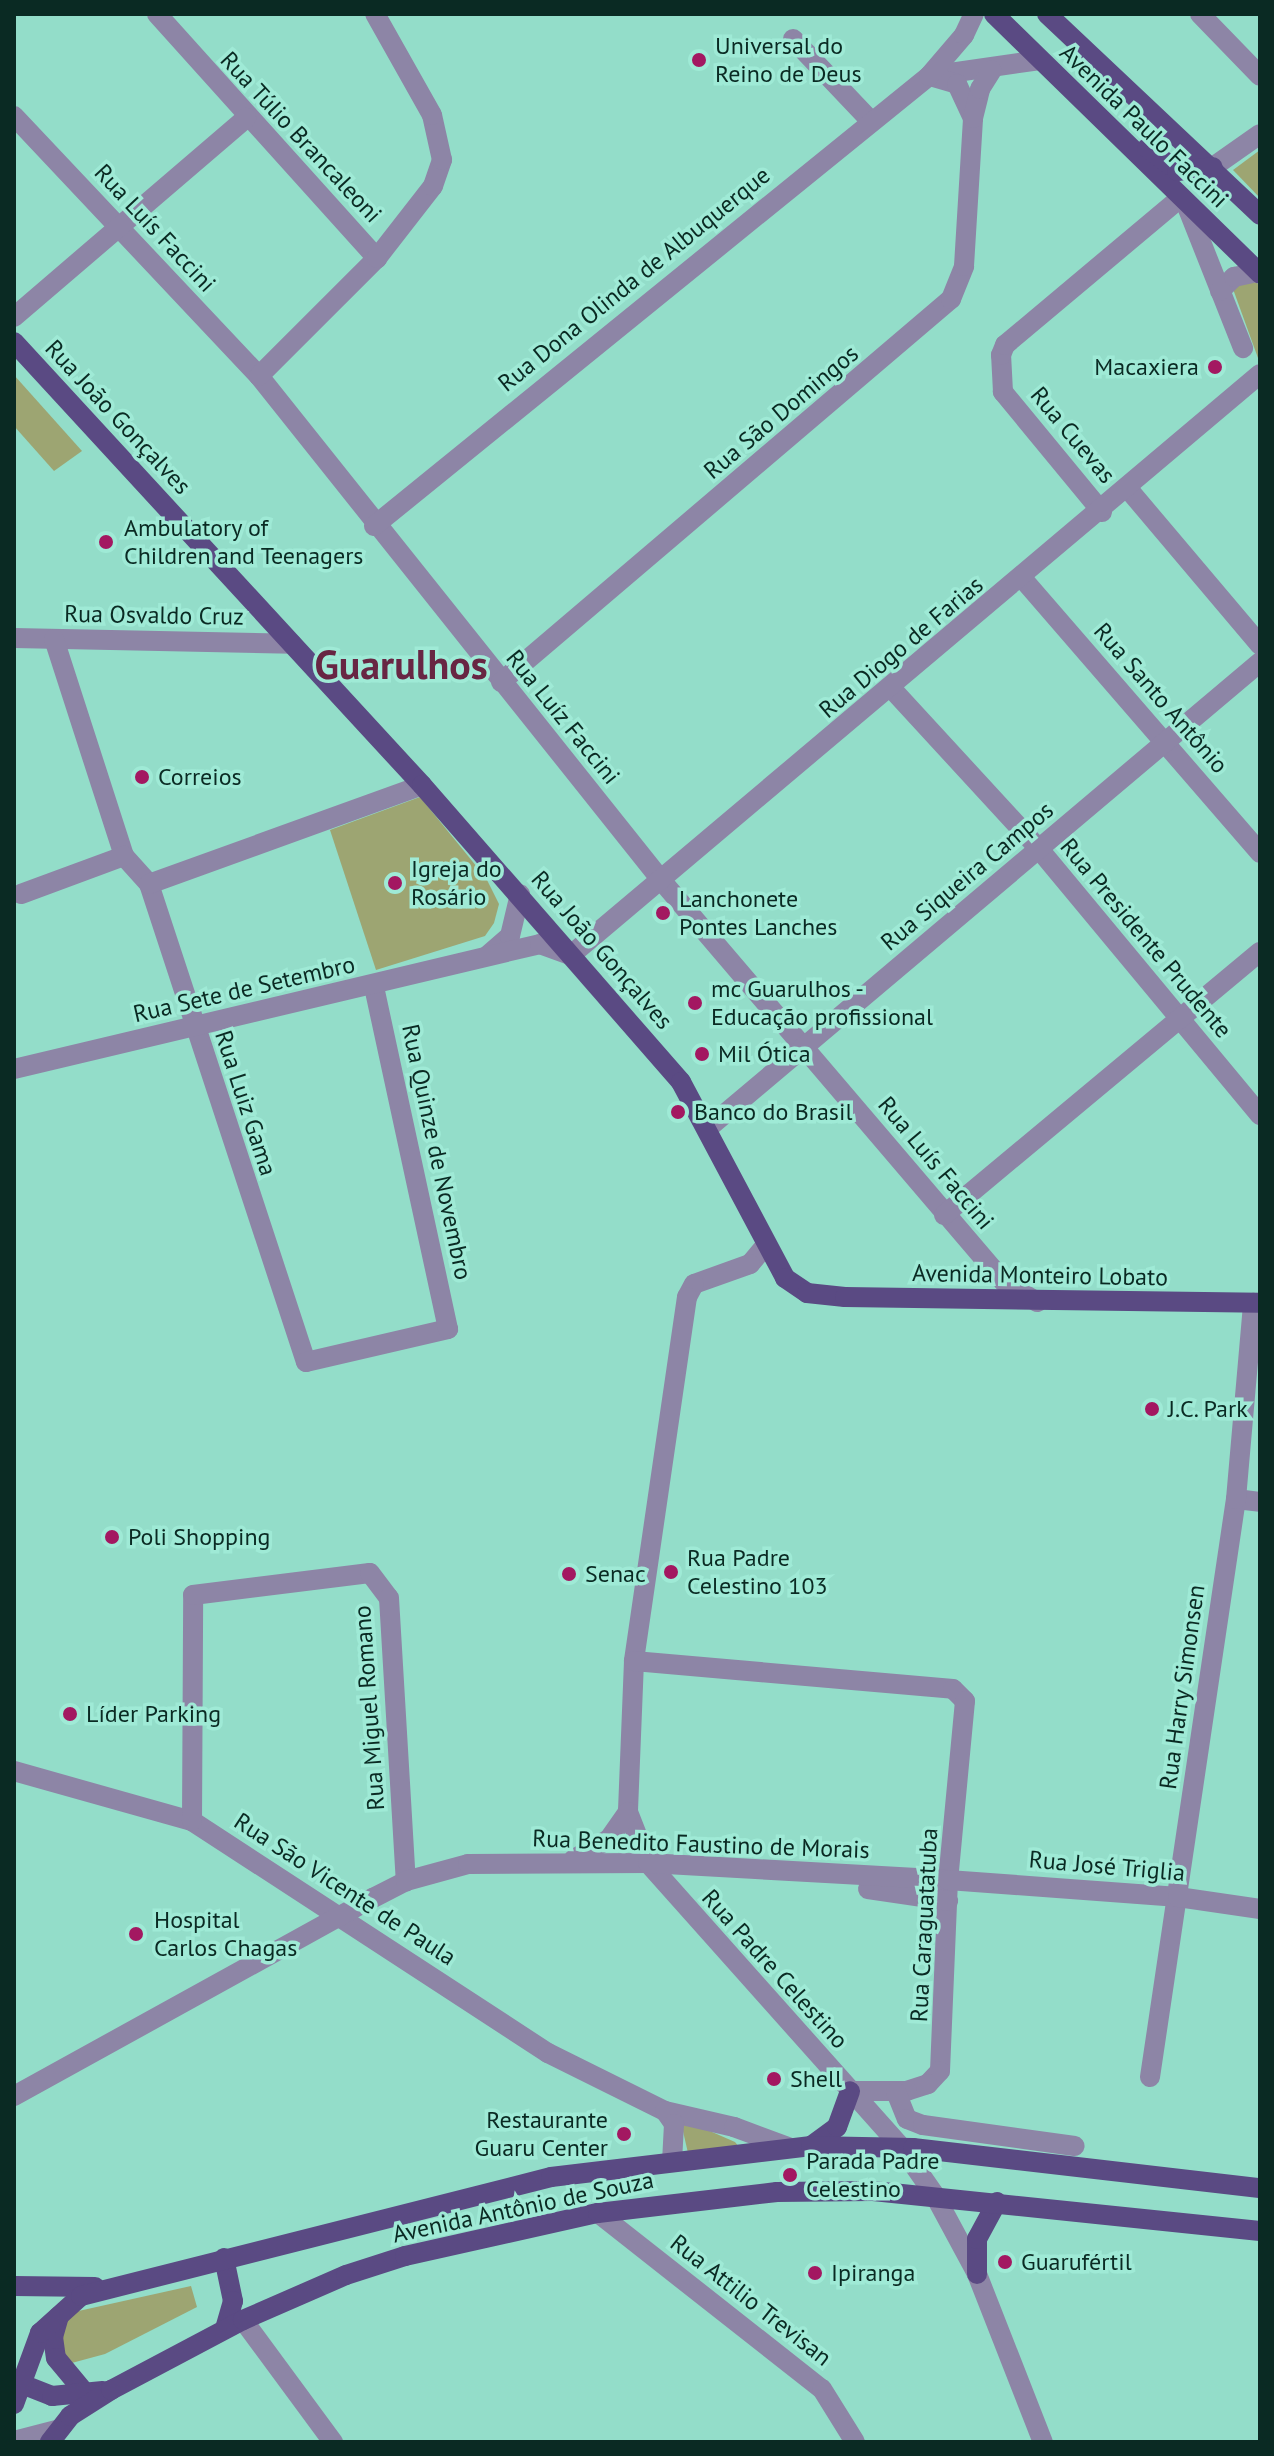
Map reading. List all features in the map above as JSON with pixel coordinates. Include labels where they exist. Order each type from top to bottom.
[{"type":"main road","name":"Avenida Paulo Faccini","points":[[994,14],[1040,60],[1059,73],[1182,202],[1258,273]]},
{"type":"main road","name":"Avenida Paulo Faccini","points":[[1047,14],[1213,167],[1260,215]]},
{"type":"main road","points":[[1059,73],[1090,91],[1167,166],[1190,172],[1213,167]]},
{"type":"main road","name":"Rua João Gonçalves","points":[[14,342],[422,785],[681,1082],[785,1278],[820,1295]]},
{"type":"main road","name":"Avenida Monteiro Lobato","points":[[820,1295],[1037,1302],[1256,1303]]},
{"type":"main road","points":[[811,2146],[837,2127],[850,2091]]},
{"type":"main road","name":"Avenida Antônio de Souza","points":[[111,2390],[52,2396],[15,2390],[40,2333],[62,2308],[107,2287],[551,2177],[672,2159],[811,2146],[902,2148],[1260,2188]]},
{"type":"main road","name":"Avenida Antônio de Souza","points":[[53,2436],[111,2390],[234,2325],[405,2256],[598,2213],[777,2192],[934,2194],[1260,2231]]},
{"type":"main road","points":[[977,2274],[977,2239],[997,2202]]},
{"type":"main road","points":[[224,2258],[233,2301],[234,2325]]},
{"type":"main road","name":"Avenida Antônio de Souza","points":[[14,2286],[107,2287]]},
{"type":"main road","points":[[62,2308],[53,2337],[56,2358],[86,2394]]},
{"type":"street","name":"Rua Túlio Brancaleoni","points":[[157,14],[246,118],[377,258]]},
{"type":"street","points":[[259,376],[377,258],[433,186],[442,160],[432,115],[375,14]]},
{"type":"street","name":"Rua Dona Olinda de Albuquerque","points":[[374,526],[870,120],[929,76],[964,35],[974,14]]},
{"type":"street","points":[[1200,14],[1260,76]]},
{"type":"street","points":[[793,39],[870,120]]},
{"type":"street","points":[[929,76],[992,70],[1040,60]]},
{"type":"street","name":"Rua São Domingos","points":[[501,682],[951,299],[964,266],[973,118],[980,89],[992,70]]},
{"type":"street","points":[[929,76],[957,84],[973,118]]},
{"type":"street","name":"Rua Luís Faccini","points":[[14,116],[259,376]]},
{"type":"street","points":[[14,317],[246,118]]},
{"type":"street","points":[[1213,167],[1260,134]]},
{"type":"street","points":[[1182,202],[1243,348]]},
{"type":"street","name":"Rua Cuevas","points":[[1102,512],[1003,392],[998,368],[1005,345],[1182,202]]},
{"type":"street","points":[[1220,291],[1234,277],[1258,273]]},
{"type":"street","name":"Rua Diogo de Farias","points":[[571,955],[1129,490],[1260,374]]},
{"type":"street","name":"Rua Luíz Faccini","points":[[259,376],[374,526],[661,880],[805,1046]]},
{"type":"street","points":[[1129,490],[1260,645]]},
{"type":"street","name":"Rua Santo Antônio","points":[[1022,578],[1260,853]]},
{"type":"street","name":"Rua Osvaldo Cruz","points":[[14,638],[292,644]]},
{"type":"street","name":"Rua Luiz Gama","points":[[54,639],[124,856],[149,884],[193,1027],[306,1362]]},
{"type":"street","name":"Rua Siqueira Campos","points":[[708,1128],[1260,662]]},
{"type":"street","name":"Rua Presidente Prudente","points":[[892,689],[1039,849],[1260,1115]]},
{"type":"street","points":[[149,884],[422,785]]},
{"type":"street","points":[[21,894],[124,856]]},
{"type":"street","points":[[485,958],[510,936],[520,894]]},
{"type":"street","name":"Rua Sete de Setembro","points":[[14,1069],[374,986],[540,944],[571,955]]},
{"type":"street","points":[[944,1215],[1260,952]]},
{"type":"street","name":"Rua Quinze de Novembro","points":[[306,1362],[448,1329],[374,986]]},
{"type":"street","name":"Rua Luís Faccini","points":[[805,1046],[944,1215],[1004,1282],[1037,1302]]},
{"type":"street","name":"Rua Padre Celestino","points":[[766,1245],[753,1262],[694,1284],[687,1297],[634,1661],[628,1812],[648,1863],[902,2148],[934,2194],[977,2274],[1043,2442]]},
{"type":"street","name":"Rua Harry Simonsen","points":[[1150,2077],[1236,1499],[1256,1303]]},
{"type":"street","points":[[1236,1499],[1260,1502]]},
{"type":"street","name":"Rua Miguel Romano","points":[[192,1821],[193,1595],[354,1571],[380,1581],[389,1598],[406,1881]]},
{"type":"street","name":"Rua Caraguatatuba","points":[[634,1661],[953,1689],[965,1701],[948,1880],[940,2071],[928,2084],[896,2092],[850,2091]]},
{"type":"street","name":"Rua São Vicente de Paula","points":[[14,1771],[192,1821],[293,1883],[548,2053],[665,2111],[734,2127],[788,2147]]},
{"type":"street","points":[[567,1862],[601,1845],[628,1812]]},
{"type":"street","name":"Rua Benedito Faustino de Morais","points":[[14,2096],[306,1933],[406,1881],[468,1864],[648,1863],[948,1880]]},
{"type":"street","points":[[832,1874],[856,1888],[928,1894],[948,1901]]},
{"type":"street","name":"Rua José Triglia","points":[[948,1880],[1178,1897],[1260,1909]]},
{"type":"street","points":[[293,1883],[308,1909],[306,1933]]},
{"type":"street","points":[[896,2092],[907,2119],[923,2125],[1075,2146]]},
{"type":"street","points":[[665,2111],[674,2124],[672,2159]]},
{"type":"street","name":"Rua Attilio Trevisan","points":[[598,2213],[822,2389],[855,2442]]},
{"type":"street","points":[[234,2325],[333,2442]]},
{"type":"street","points":[[14,2441],[53,2436]]},
{"type":"green space","points":[[1260,150],[1260,198],[1233,170]]},
{"type":"green space","points":[[1249,275],[1260,286],[1258,358],[1233,289]]},
{"type":"green space","points":[[14,375],[82,451],[54,471],[14,426]]},
{"type":"green space","points":[[420,797],[486,878],[499,904],[494,923],[485,936],[376,970],[330,830]]},
{"type":"green space","points":[[680,2118],[735,2142],[739,2147],[688,2153]]},
{"type":"green space","points":[[191,2286],[197,2307],[105,2354],[68,2364],[59,2330],[74,2312]]},
{"type":"place","name":"Universal do Reino de Deus","points":[[699,60]]},
{"type":"place","name":"Macaxiera","points":[[1215,367]]},
{"type":"place","name":"Ambulatory of Children and Teenagers","points":[[106,542]]},
{"type":"place","name":"Correios","points":[[142,777]]},
{"type":"place","name":"Igreja do Rosário","points":[[395,883]]},
{"type":"place","name":"Lanchonete Pontes Lanches","points":[[663,913]]},
{"type":"place","name":"mc Guarulhos - Educação profissional","points":[[695,1003]]},
{"type":"place","name":"Mil Ótica","points":[[702,1054]]},
{"type":"place","name":"Banco do Brasil","points":[[678,1112]]},
{"type":"place","name":"J.C. Park","points":[[1152,1409]]},
{"type":"place","name":"Poli Shopping","points":[[112,1537]]},
{"type":"place","name":"Rua Padre Celestino 103","points":[[671,1572]]},
{"type":"place","name":"Senac","points":[[569,1574]]},
{"type":"place","name":"Líder Parking","points":[[70,1714]]},
{"type":"place","name":"Hospital Carlos Chagas","points":[[136,1934]]},
{"type":"place","name":"Shell","points":[[774,2079]]},
{"type":"place","name":"Restaurante Guaru Center","points":[[624,2134]]},
{"type":"place","name":"Parada Padre Celestino","points":[[790,2175]]},
{"type":"place","name":"Guarufértil","points":[[1005,2262]]},
{"type":"place","name":"Ipiranga","points":[[815,2273]]},
{"type":"district","name":"Guarulhos","points":[[401,664]]}]
